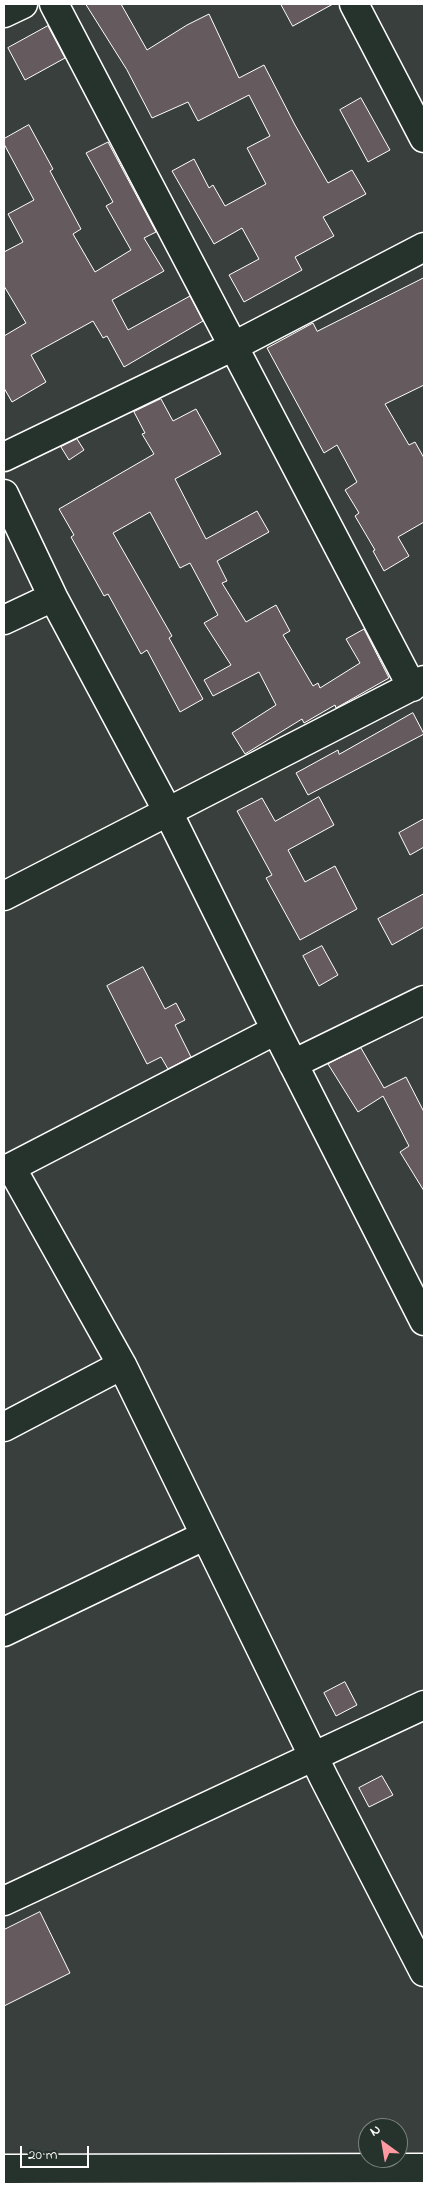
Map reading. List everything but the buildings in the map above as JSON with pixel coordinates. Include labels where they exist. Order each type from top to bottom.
[{"type":"street","points":[[4,13],[23,4]]},
{"type":"street","points":[[4,896],[418,684],[234,346],[54,4]]},
{"type":"street","points":[[354,4],[424,138]]},
{"type":"street","points":[[4,457],[234,346],[424,247]]},
{"type":"street","points":[[4,494],[53,597],[168,812],[293,1064],[424,1321]]},
{"type":"street","points":[[4,620],[53,597]]},
{"type":"street","points":[[293,1064],[424,1000]]},
{"type":"street","points":[[276,1030],[8,1169],[122,1365],[204,1536],[424,1972]]},
{"type":"street","points":[[4,1427],[122,1365]]},
{"type":"street","points":[[4,1632],[204,1536]]},
{"type":"street","points":[[4,1901],[424,1705]]},
{"type":"street","points":[[4,2170],[424,2168]]}]
